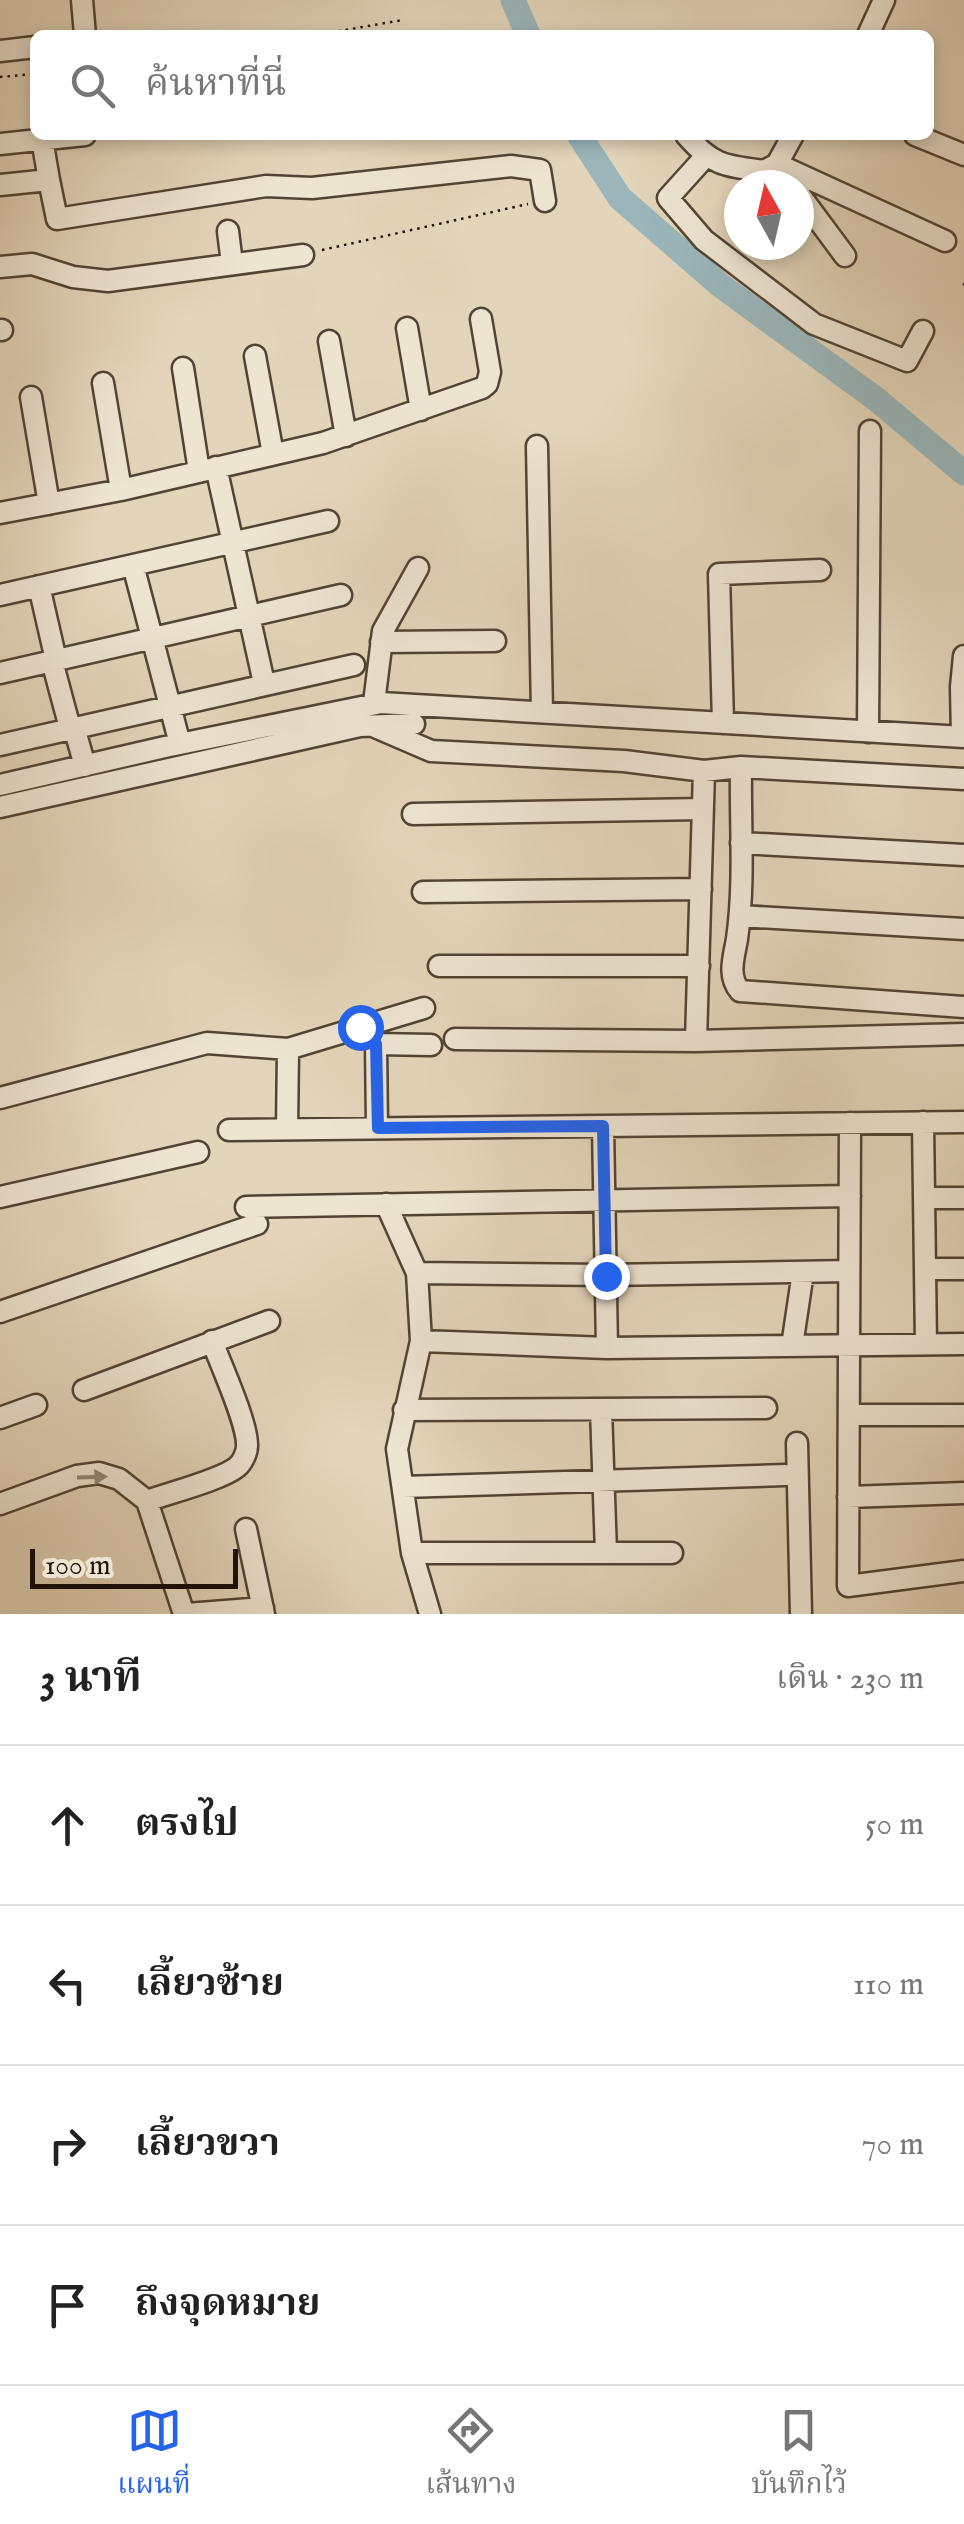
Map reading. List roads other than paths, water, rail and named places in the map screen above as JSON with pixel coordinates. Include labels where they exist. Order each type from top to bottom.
[{"type":"street","points":[[82,0],[85,30]]},
{"type":"street","points":[[870,30],[884,0]]},
{"type":"street","points":[[0,51],[30,48]]},
{"type":"street","points":[[0,144],[42,140],[58,219],[266,186],[312,188],[511,166],[540,170],[544,201]]},
{"type":"street","points":[[690,140],[705,157],[764,172],[777,164],[790,140]]},
{"type":"street","points":[[927,140],[964,155]]},
{"type":"street","points":[[705,157],[668,198],[704,240],[814,324],[907,361],[923,332]]},
{"type":"street","points":[[777,164],[781,170]]},
{"type":"street","points":[[777,164],[945,240]]},
{"type":"street","points":[[0,185],[50,180]]},
{"type":"street","points":[[814,214],[845,256]]},
{"type":"street","points":[[228,231],[232,264]]},
{"type":"street","points":[[0,268],[32,264],[73,277],[108,281],[303,254]]},
{"type":"street","points":[[0,514],[121,490],[346,436],[487,384],[490,372],[481,319]]},
{"type":"street","points":[[407,328],[422,410]]},
{"type":"street","points":[[329,341],[346,436]]},
{"type":"street","points":[[255,356],[273,454]]},
{"type":"street","points":[[183,368],[208,469],[233,542],[264,683]]},
{"type":"street","points":[[103,383],[121,490]]},
{"type":"street","points":[[31,396],[50,504]]},
{"type":"street","points":[[868,732],[870,430]]},
{"type":"street","points":[[538,446],[542,712]]},
{"type":"street","points":[[0,595],[328,522]]},
{"type":"street","points":[[133,565],[180,744]]},
{"type":"street","points":[[374,703],[384,631],[418,568]]},
{"type":"street","points":[[723,723],[719,574],[820,570]]},
{"type":"street","points":[[40,586],[54,660],[85,766]]},
{"type":"street","points":[[0,673],[341,595]]},
{"type":"street","points":[[381,642],[494,641]]},
{"type":"street","points":[[0,786],[374,703],[963,737],[960,686],[964,656]]},
{"type":"street","points":[[0,745],[354,664]]},
{"type":"street","points":[[0,807],[360,726],[420,726],[446,752]]},
{"type":"street","points":[[373,726],[412,746],[446,752],[624,760],[704,771],[741,768],[964,779]]},
{"type":"street","points":[[741,768],[740,916],[732,969],[734,984],[740,991],[964,1007]]},
{"type":"street","points":[[696,1041],[704,771]]},
{"type":"street","points":[[413,814],[703,809]]},
{"type":"street","points":[[741,842],[964,855]]},
{"type":"street","points":[[423,892],[701,889]]},
{"type":"street","points":[[740,916],[964,929]]},
{"type":"street","points":[[439,966],[698,966]]},
{"type":"street","points":[[0,1098],[207,1043],[288,1049],[424,1008]]},
{"type":"street","points":[[360,1027],[376,1044],[378,1128]]},
{"type":"street","points":[[455,1039],[696,1041],[964,1034]]},
{"type":"street","points":[[376,1044],[431,1045]]},
{"type":"street","points":[[287,1129],[288,1049]]},
{"type":"street","points":[[923,1122],[926,1344]]},
{"type":"street","points":[[229,1130],[964,1122]]},
{"type":"street","points":[[850,1123],[848,1586],[964,1570]]},
{"type":"street","points":[[603,1126],[606,1348]]},
{"type":"street","points":[[0,1197],[198,1152]]},
{"type":"street","points":[[0,1312],[252,1215],[386,1204],[850,1196]]},
{"type":"street","points":[[924,1198],[964,1198]]},
{"type":"street","points":[[386,1204],[417,1273],[421,1340],[397,1450],[412,1553],[430,1614]]},
{"type":"street","points":[[925,1269],[964,1269]]},
{"type":"street","points":[[417,1273],[606,1276],[849,1271]]},
{"type":"street","points":[[792,1346],[803,1272]]},
{"type":"street","points":[[84,1390],[269,1321]]},
{"type":"street","points":[[421,1340],[606,1348],[964,1344]]},
{"type":"street","points":[[148,1500],[225,1473],[238,1466],[245,1455],[248,1445],[212,1341]]},
{"type":"street","points":[[0,1418],[36,1405]]},
{"type":"street","points":[[404,1410],[766,1408]]},
{"type":"street","points":[[601,1409],[606,1552]]},
{"type":"street","points":[[848,1415],[964,1415]]},
{"type":"street","points":[[797,1443],[801,1614]]},
{"type":"street","points":[[0,1504],[77,1476],[99,1474],[119,1478],[148,1500],[186,1614],[263,1611],[246,1530]]},
{"type":"street","points":[[403,1488],[785,1476]]},
{"type":"street","points":[[848,1497],[964,1493]]},
{"type":"street","points":[[412,1553],[672,1553]]},
{"type":"waterway","points":[[513,0],[526,30]]},
{"type":"waterway","points":[[582,140],[620,198],[720,285],[876,399],[964,473]]}]
